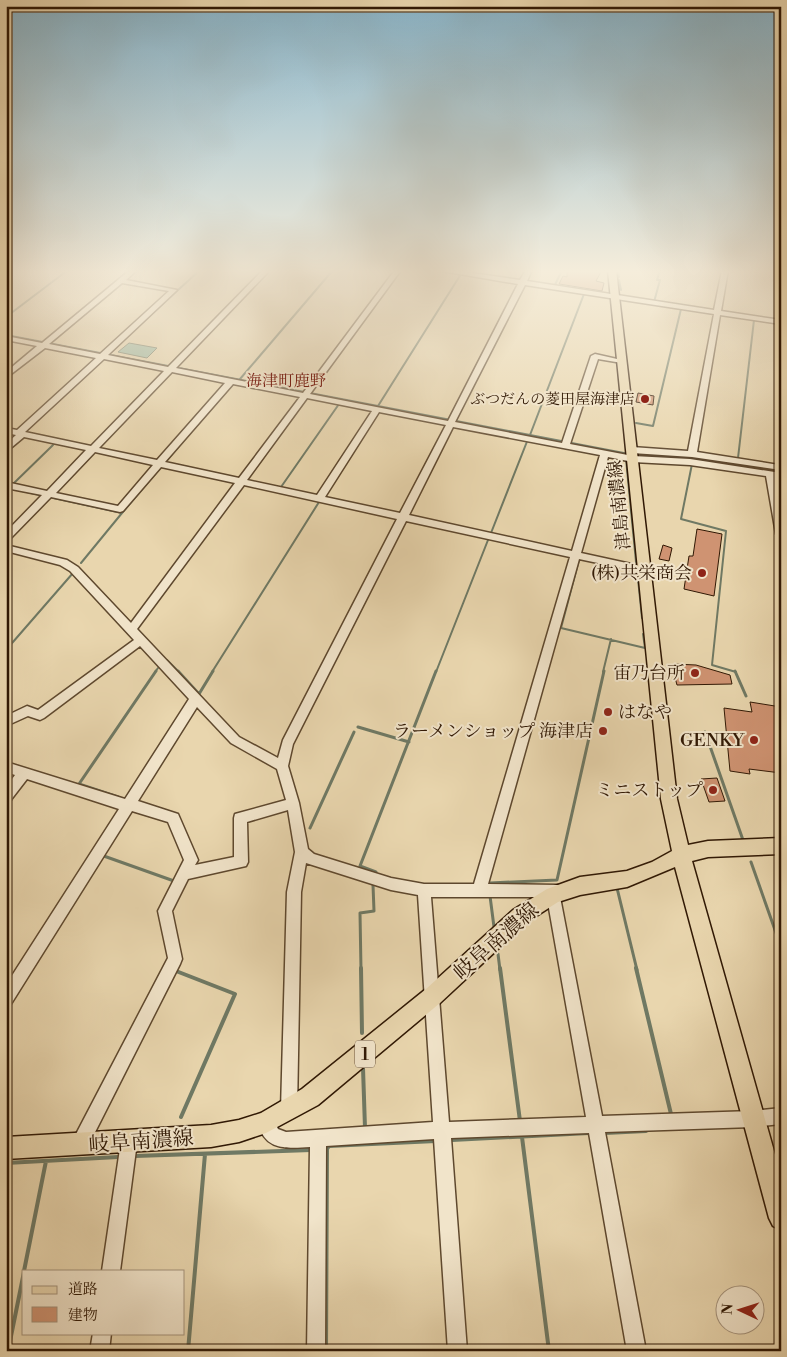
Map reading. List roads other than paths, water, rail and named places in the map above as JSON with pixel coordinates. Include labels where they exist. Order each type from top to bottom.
[{"type":"main road","name":"津島南濃線","points":[[619,333],[669,796],[681,855]]},
{"type":"main road","name":"岐阜南濃線","points":[[6,1148],[211,1136],[239,1131],[266,1122],[310,1097],[349,1067],[433,996],[520,916],[557,893],[580,886],[627,879],[657,868],[681,855],[708,849],[781,846]]},
{"type":"main road","points":[[681,855],[781,1218]]},
{"type":"street","points":[[6,376],[59,333]]},
{"type":"street","points":[[6,448],[127,333]]},
{"type":"street","points":[[6,538],[206,333]]},
{"type":"street","points":[[129,629],[135,625],[351,333]]},
{"type":"street","points":[[289,1110],[294,892],[302,852],[293,803],[282,766],[287,744],[497,333]]},
{"type":"street","points":[[692,454],[713,333]]},
{"type":"street","points":[[6,338],[306,393],[377,409],[566,443],[605,453],[692,454],[781,468]]},
{"type":"street","points":[[566,443],[595,356],[622,361]]},
{"type":"street","points":[[6,486],[47,496],[120,509],[233,381]]},
{"type":"street","points":[[319,499],[377,409]]},
{"type":"street","points":[[6,430],[645,570]]},
{"type":"street","points":[[482,890],[481,884],[605,453]]},
{"type":"street","points":[[632,454],[781,476]]},
{"type":"street","points":[[770,474],[781,534]]},
{"type":"street","points":[[6,548],[63,562],[74,569],[235,740],[282,766]]},
{"type":"street","points":[[6,721],[27,711],[40,715],[140,641]]},
{"type":"street","points":[[6,999],[196,698]]},
{"type":"street","points":[[6,766],[173,818],[191,860],[166,911],[175,959],[80,1144]]},
{"type":"street","points":[[6,797],[24,772]]},
{"type":"street","points":[[184,874],[241,862],[240,818],[293,803]]},
{"type":"street","points":[[302,852],[309,858],[325,864],[391,884],[424,890],[557,893],[596,1125],[637,1351]]},
{"type":"street","points":[[424,890],[458,1351]]},
{"type":"street","points":[[266,1122],[268,1132],[275,1138],[286,1140],[443,1130],[753,1119],[781,1116]]},
{"type":"street","points":[[316,1351],[318,1138]]},
{"type":"street","points":[[111,1270],[129,1142]]},
{"type":"street","points":[[100,1351],[102,1334]]},
{"type":"waterway","points":[[240,379],[279,333]]},
{"type":"waterway","points":[[378,406],[424,333]]},
{"type":"waterway","points":[[530,435],[569,333]]},
{"type":"waterway","points":[[636,423],[653,426],[675,333]]},
{"type":"waterway","points":[[738,458],[752,333]]},
{"type":"waterway","points":[[6,335],[629,454]]},
{"type":"waterway","points":[[281,487],[339,404]]},
{"type":"waterway","points":[[122,513],[190,433]]},
{"type":"waterway","points":[[491,533],[528,439]]},
{"type":"waterway","points":[[13,484],[53,445]]},
{"type":"waterway","points":[[634,454],[698,458]]},
{"type":"waterway","points":[[626,459],[636,562]]},
{"type":"waterway","points":[[692,464],[681,519],[726,531],[712,665],[735,672]]},
{"type":"waterway","points":[[738,464],[781,471]]},
{"type":"waterway","points":[[776,477],[781,504]]},
{"type":"waterway","points":[[22,491],[44,496]]},
{"type":"waterway","points":[[49,497],[122,513]]},
{"type":"waterway","points":[[212,672],[319,502]]},
{"type":"waterway","points":[[81,563],[122,513]]},
{"type":"waterway","points":[[436,672],[488,540]]},
{"type":"waterway","points":[[579,560],[561,628],[611,640]]},
{"type":"waterway","points":[[6,650],[73,573]]},
{"type":"waterway","points":[[638,579],[642,618]]},
{"type":"waterway","points":[[611,640],[645,648],[643,634]]},
{"type":"waterway","points":[[603,672],[611,640]]},
{"type":"waterway","points":[[167,660],[178,671]]},
{"type":"waterway","points":[[155,672],[158,668]]},
{"type":"waterway","points":[[118,797],[79,784],[156,671]]},
{"type":"waterway","points":[[178,671],[199,694],[213,671]]},
{"type":"waterway","points":[[408,742],[436,671]]},
{"type":"waterway","points":[[490,883],[557,880],[604,671]]},
{"type":"waterway","points":[[735,672],[746,696]]},
{"type":"waterway","points":[[358,727],[408,742]]},
{"type":"waterway","points":[[310,828],[354,732]]},
{"type":"waterway","points":[[705,732],[743,840]]},
{"type":"waterway","points":[[375,874],[376,872],[360,866],[408,742]]},
{"type":"waterway","points":[[6,806],[11,800]]},
{"type":"waterway","points":[[101,855],[174,881],[173,883]]},
{"type":"waterway","points":[[751,862],[781,947]]},
{"type":"waterway","points":[[361,970],[360,913],[374,911],[373,885]]},
{"type":"waterway","points":[[617,888],[637,970]]},
{"type":"waterway","points":[[490,896],[494,927]]},
{"type":"waterway","points":[[498,954],[500,970]]},
{"type":"waterway","points":[[361,968],[362,1033]]},
{"type":"waterway","points":[[500,968],[520,1121]]},
{"type":"waterway","points":[[636,968],[671,1114]]},
{"type":"waterway","points":[[176,971],[235,994],[181,1117]]},
{"type":"waterway","points":[[363,1068],[365,1128]]},
{"type":"waterway","points":[[605,1133],[646,1131]]},
{"type":"waterway","points":[[452,1140],[589,1133]]},
{"type":"waterway","points":[[522,1137],[549,1351]]},
{"type":"waterway","points":[[326,1351],[327,1149],[329,1146],[436,1141]]},
{"type":"waterway","points":[[135,1156],[311,1150]]},
{"type":"waterway","points":[[188,1351],[205,1154]]},
{"type":"waterway","points":[[6,1163],[118,1157]]},
{"type":"waterway","points":[[24,1270],[46,1161]]},
{"type":"waterway","points":[[8,1351],[22,1282]]},
{"type":"place","name":"ぶつだんの菱田屋海津店","points":[[645,399]]},
{"type":"place","name":"(株)共栄商会","points":[[702,573]]},
{"type":"place","name":"宙乃台所","points":[[695,673]]},
{"type":"place","name":"はなや","points":[[608,712]]},
{"type":"place","name":"ラーメンショップ 海津店","points":[[603,731]]},
{"type":"place","name":"GENKY","points":[[754,740]]},
{"type":"place","name":"ミニストップ","points":[[713,790]]},
{"type":"district","name":"海津町鹿野","points":[[286,380]]}]
